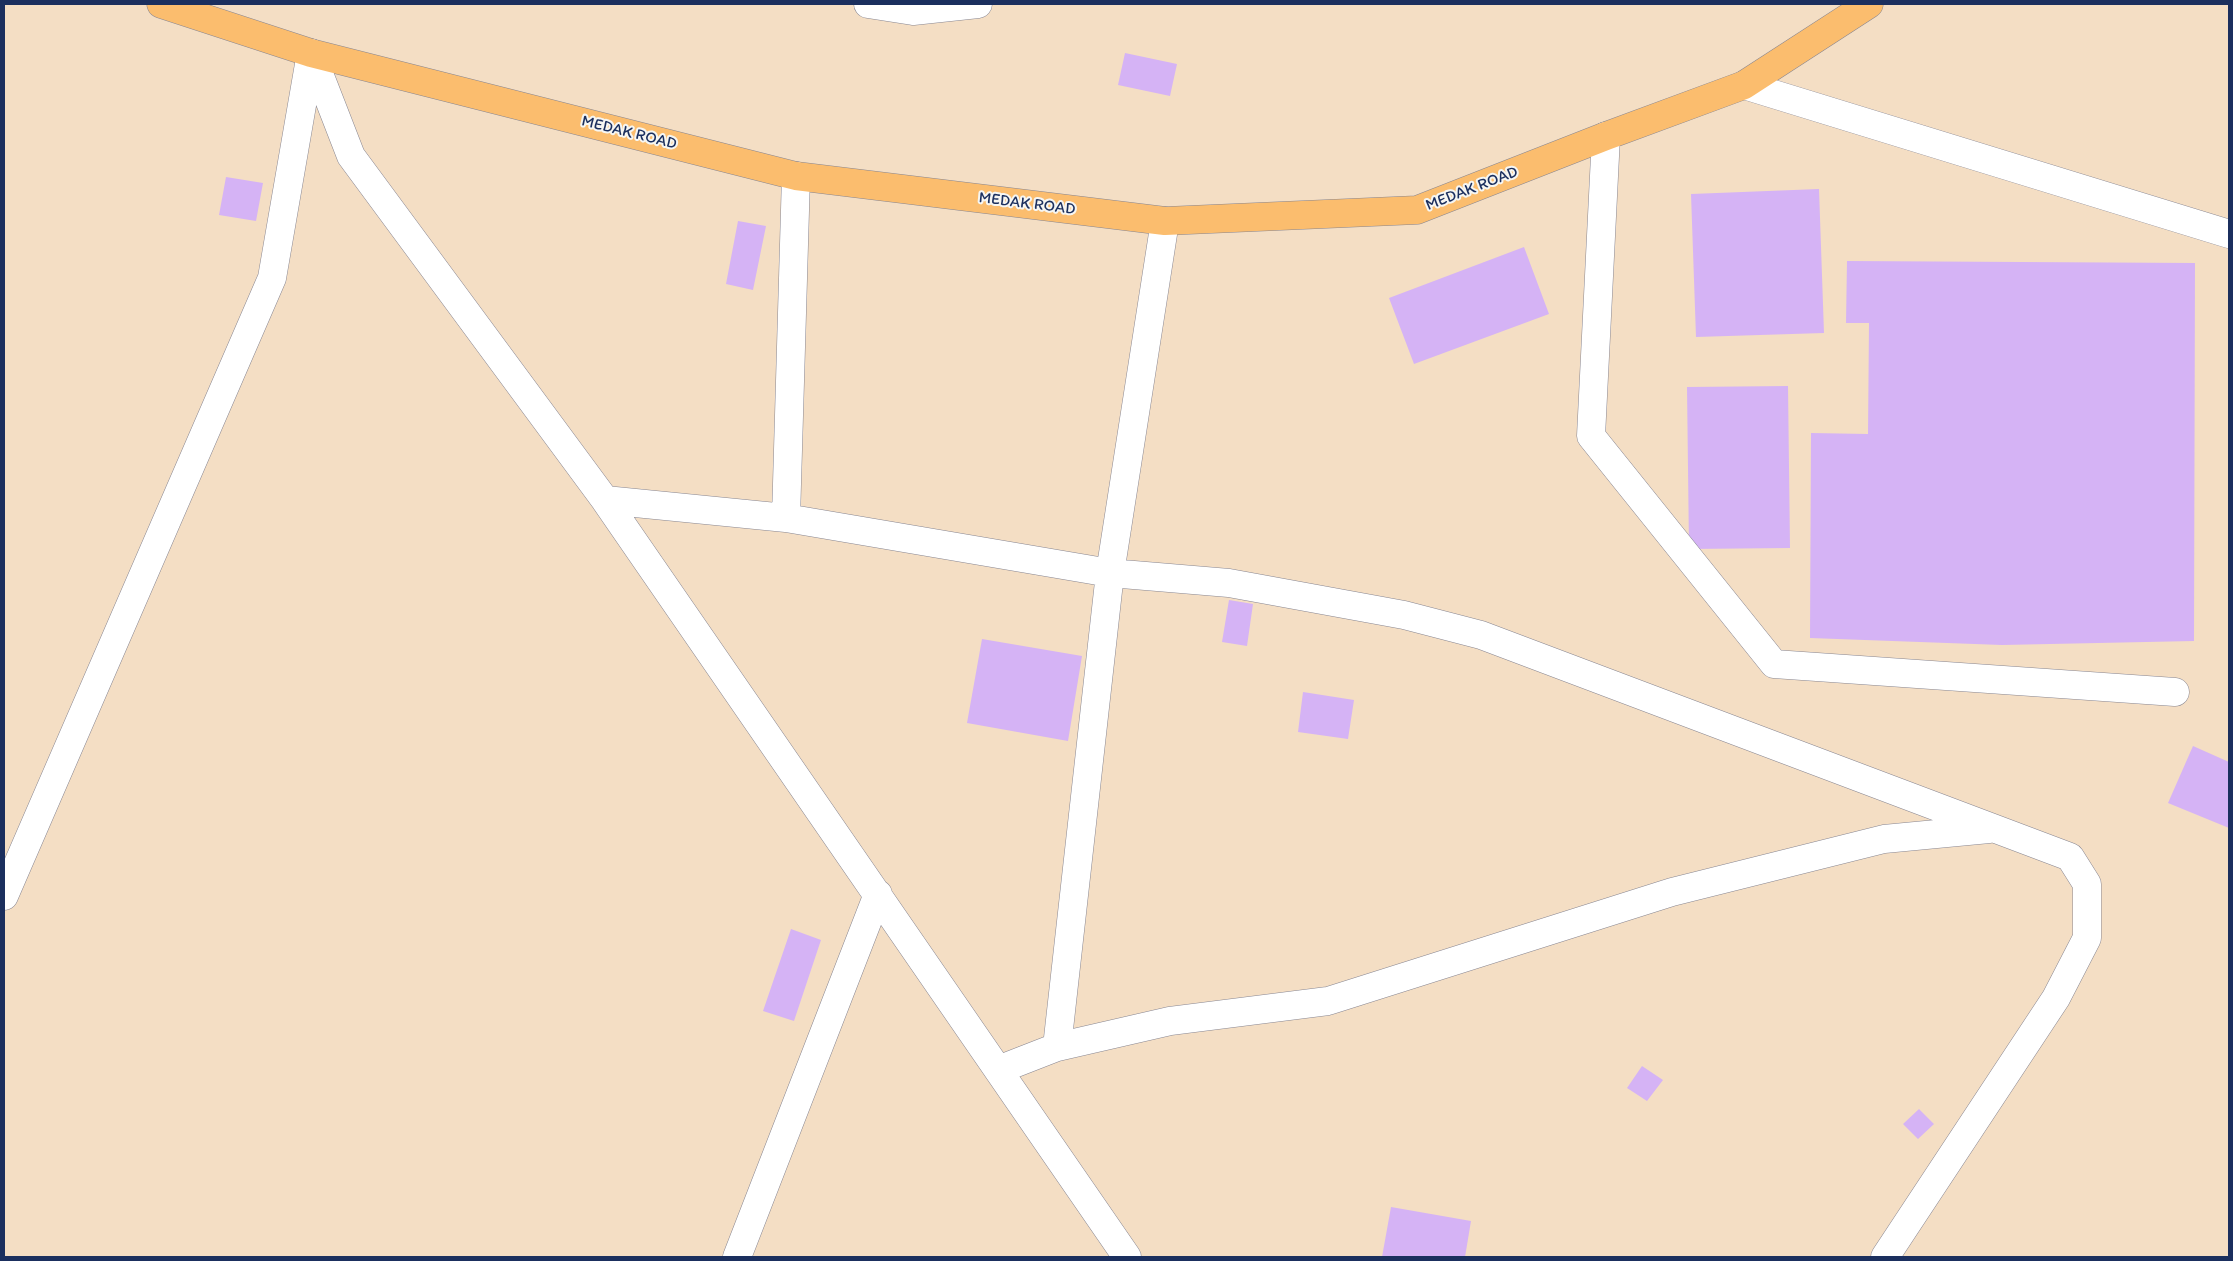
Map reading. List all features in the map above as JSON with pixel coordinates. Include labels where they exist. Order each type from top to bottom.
[{"type":"main road","name":"MEDAK ROAD","points":[[162,4],[311,53],[796,176],[1165,221],[1417,210],[1606,136],[1744,85],[1869,4]]},
{"type":"street","points":[[868,4],[913,10],[978,4]]},
{"type":"street","points":[[311,53],[352,156],[606,500],[1127,1257]]},
{"type":"street","points":[[4,896],[272,278],[311,53]]},
{"type":"street","points":[[1744,85],[2229,234]]},
{"type":"street","points":[[1606,136],[1591,436],[1774,664],[2175,692]]},
{"type":"street","points":[[786,518],[796,176]]},
{"type":"street","points":[[1057,1046],[1110,573],[1165,221]]},
{"type":"street","points":[[606,500],[786,518],[1110,573],[1229,583],[1404,615],[1481,635],[2070,857],[2087,884],[2087,938],[2056,998],[1885,1257]]},
{"type":"street","points":[[998,1070],[1057,1046],[1170,1021],[1328,1001],[1672,892],[1884,840],[1995,828]]},
{"type":"street","points":[[737,1257],[878,894]]},
{"type":"building","points":[[1125,53],[1177,64],[1170,96],[1118,85]]},
{"type":"building","points":[[226,177],[263,183],[256,221],[219,215]]},
{"type":"building","points":[[1819,189],[1824,333],[1696,337],[1691,194]]},
{"type":"building","points":[[738,221],[766,226],[753,290],[726,284]]},
{"type":"building","points":[[1524,247],[1549,314],[1414,364],[1389,298]]},
{"type":"building","points":[[1847,261],[2195,263],[2194,641],[2002,645],[1810,638],[1811,433],[1868,434],[1869,323],[1846,323]]},
{"type":"building","points":[[1788,386],[1790,548],[1689,549],[1687,387]]},
{"type":"building","points":[[1229,600],[1253,604],[1247,646],[1222,642]]},
{"type":"building","points":[[982,639],[1082,656],[1068,741],[967,723]]},
{"type":"building","points":[[1303,692],[1354,700],[1348,739],[1298,732]]},
{"type":"building","points":[[2193,746],[2229,762],[2229,828],[2168,803]]},
{"type":"building","points":[[791,929],[821,940],[794,1021],[763,1011]]},
{"type":"building","points":[[1642,1066],[1663,1080],[1647,1101],[1627,1088]]},
{"type":"building","points":[[1919,1109],[1934,1124],[1918,1139],[1903,1124]]},
{"type":"building","points":[[1391,1207],[1471,1221],[1465,1257],[1382,1257]]}]
